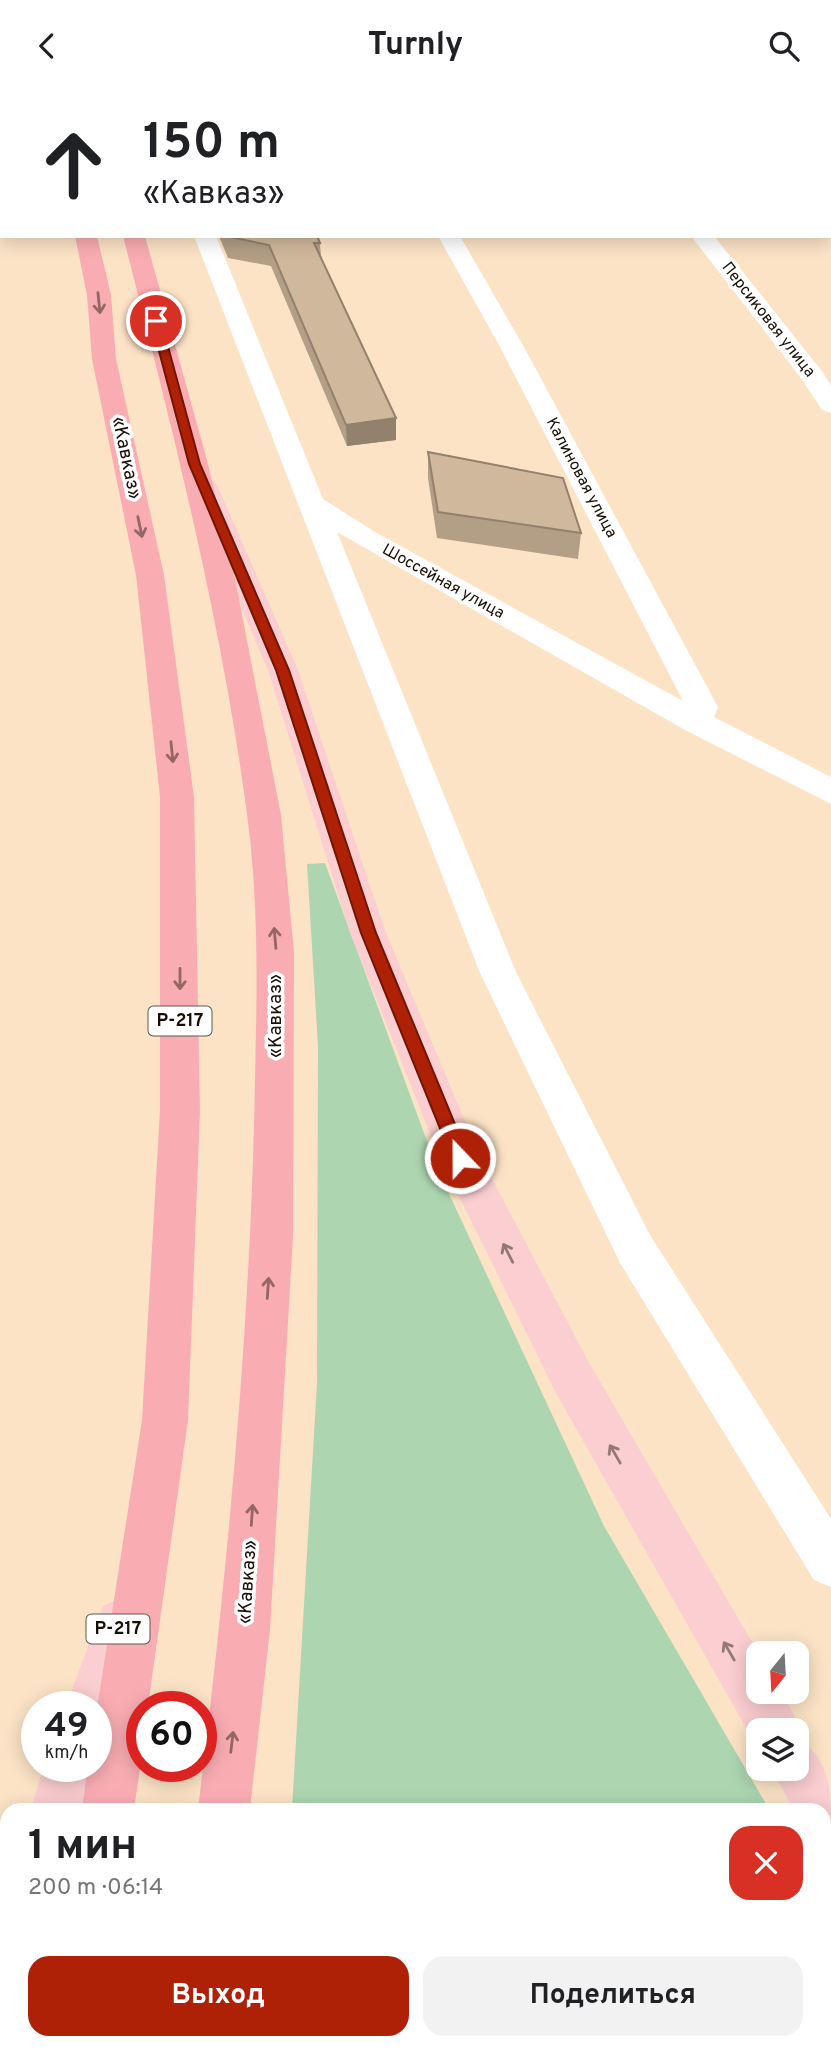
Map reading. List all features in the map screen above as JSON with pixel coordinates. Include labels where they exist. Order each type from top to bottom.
[{"type":"highway","name":"«Кавказ»","points":[[86,238],[99,295],[104,359],[150,575],[177,797],[180,1110],[165,1420],[109,1803]]},
{"type":"highway","name":"«Кавказ»","points":[[135,238],[195,464],[221,579],[264,815],[276,952],[272,1236],[245,1630],[225,1803]]},
{"type":"main road","points":[[195,464],[283,670],[368,933],[460,1158],[572,1377],[769,1718]]},
{"type":"main road","name":"Р-217","points":[[96,1691],[145,1551]]},
{"type":"main road","points":[[805,1781],[818,1803]]},
{"type":"main road","points":[[59,1803],[65,1782]]},
{"type":"street","points":[[206,238],[498,973],[635,1249],[831,1563]]},
{"type":"street","name":"Калиновая улица","points":[[450,238],[512,347],[702,707],[696,722]]},
{"type":"street","name":"Персиковая улица","points":[[704,238],[812,375],[831,405]]},
{"type":"street","name":"Шоссейная улица","points":[[314,505],[365,538],[696,722],[831,792]]},
{"type":"green space","points":[[325,863],[436,1166],[604,1526],[746,1770],[746,1781],[753,1781],[766,1803],[292,1803],[317,1383],[318,1046],[307,864]]},
{"type":"building","points":[[235,238],[318,238],[320,243],[314,243],[396,418],[346,425],[269,245]]},
{"type":"building","points":[[428,452],[563,478],[581,533],[438,512]]},
{"type":"route","points":[[156,321],[195,464],[283,670],[368,933],[460,1158]]}]
